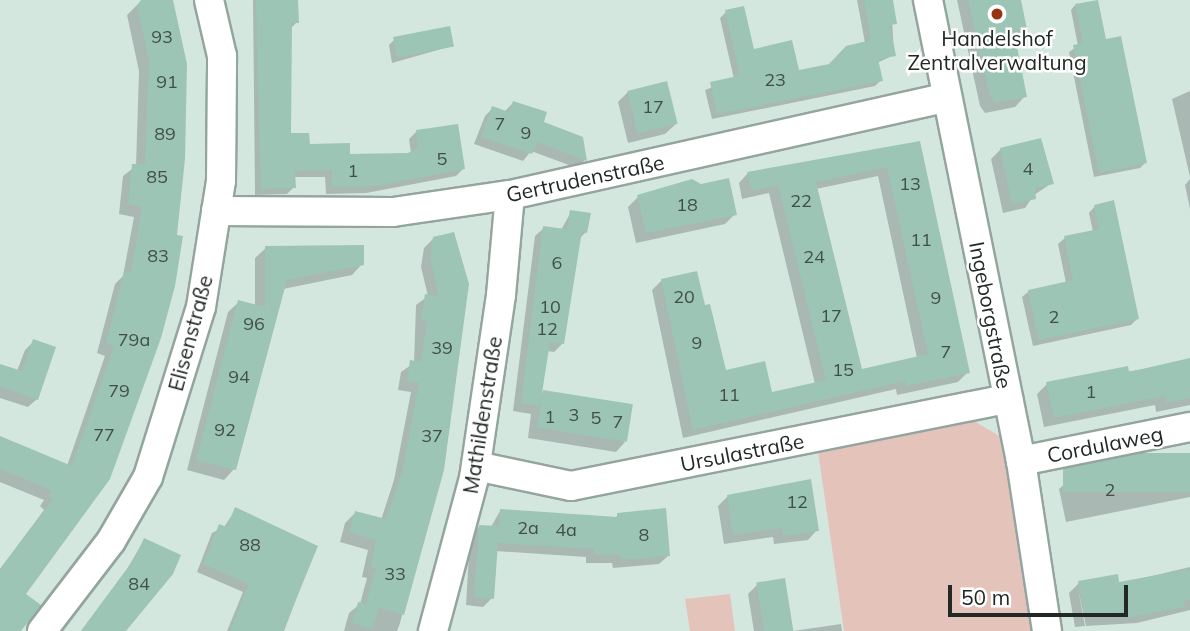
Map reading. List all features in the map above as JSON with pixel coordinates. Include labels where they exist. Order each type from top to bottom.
[{"type":"street","name":"Elisenstraße","points":[[42,631],[111,541],[148,477],[201,307],[216,211],[222,56],[209,0]]},
{"type":"street","name":"Ingeborgstraße","points":[[928,0],[1021,461],[1047,631]]},
{"type":"street","name":"Gertrudenstraße","points":[[216,211],[393,212],[510,195],[947,97]]},
{"type":"street","name":"Mathildenstraße","points":[[433,631],[476,466],[501,296],[510,195]]},
{"type":"street","name":"Ursulastraße","points":[[476,466],[571,486],[1008,399]]},
{"type":"street","name":"Cordulaweg","points":[[1021,461],[1190,427]]},
{"type":"shaded area","points":[[974,421],[1001,437],[1018,520],[1032,631],[844,631],[818,451]]},
{"type":"shaded area","points":[[730,594],[735,631],[690,631],[685,599]]},
{"type":"building","points":[[141,0],[173,0],[187,64],[185,159],[177,235],[183,236],[175,286],[161,338],[110,479],[26,594],[41,605],[21,631],[0,631],[0,569],[53,499],[48,496],[52,490],[0,469],[0,436],[72,466],[114,346],[106,343],[124,272],[131,273],[142,207],[128,204],[132,164],[145,164],[149,60],[137,5]]},
{"type":"building","points":[[256,0],[298,0],[299,23],[292,23],[291,133],[309,133],[310,144],[350,143],[350,154],[408,153],[418,148],[416,130],[458,124],[465,169],[375,186],[332,187],[332,170],[295,171],[296,188],[261,189]]},
{"type":"building","points":[[864,0],[893,0],[897,24],[890,25],[896,56],[878,59],[883,81],[717,114],[710,82],[738,76],[739,71],[725,10],[744,6],[754,49],[792,40],[799,70],[829,64],[846,46],[871,40]]},
{"type":"building","points":[[968,0],[1021,0],[1027,29],[1014,31],[1027,97],[995,103],[990,96]]},
{"type":"building","points":[[1098,0],[1106,39],[1121,36],[1147,163],[1099,173],[1073,45],[1083,43],[1075,4]]},
{"type":"building","points":[[450,26],[454,47],[397,58],[393,37]]},
{"type":"building","points":[[667,81],[678,124],[638,134],[627,91]]},
{"type":"building","points":[[513,101],[547,112],[544,122],[583,137],[587,161],[537,142],[532,154],[481,137],[492,106],[509,112]]},
{"type":"building","points":[[1041,138],[1054,184],[1035,188],[1036,199],[1012,204],[1000,148]]},
{"type":"building","points":[[920,141],[970,373],[906,386],[905,381],[693,430],[661,279],[697,271],[705,305],[710,304],[726,370],[765,361],[772,392],[826,380],[778,185],[752,191],[747,172]],"holes":[[[887,167],[928,354],[862,369],[816,182]]]},
{"type":"building","points":[[729,178],[737,215],[646,233],[637,195],[692,179],[701,184]]},
{"type":"building","points":[[1114,200],[1139,319],[1039,340],[1028,290],[1073,280],[1064,236],[1099,229],[1094,205]]},
{"type":"building","points":[[570,210],[591,213],[587,233],[582,231],[564,344],[550,342],[540,406],[521,403],[543,226],[580,231],[567,229]]},
{"type":"building","points":[[454,232],[469,284],[444,470],[404,615],[379,608],[372,629],[352,623],[358,602],[366,604],[376,568],[371,567],[376,540],[349,532],[355,511],[386,519],[403,469],[419,383],[407,381],[410,360],[421,362],[427,321],[421,320],[425,294],[439,296],[430,257],[433,237]]},
{"type":"building","points":[[364,245],[364,265],[287,280],[236,470],[196,460],[238,300],[265,307],[265,246]]},
{"type":"building","points":[[33,339],[56,347],[38,400],[0,386],[0,364],[22,371]]},
{"type":"building","points":[[1190,358],[1190,398],[1166,403],[1165,396],[1054,418],[1046,382],[1128,366],[1129,372]]},
{"type":"building","points":[[543,390],[633,404],[627,442],[537,428]]},
{"type":"building","points":[[1063,453],[1190,453],[1190,492],[1063,492]]},
{"type":"building","points":[[811,479],[819,531],[783,536],[782,528],[733,535],[727,495]]},
{"type":"building","points":[[235,507],[318,546],[283,631],[230,631],[249,584],[203,564],[219,524],[227,527]]},
{"type":"building","points":[[666,508],[670,556],[621,560],[620,555],[594,554],[594,549],[498,543],[494,599],[474,597],[479,525],[499,526],[500,509],[617,517],[617,513]]},
{"type":"building","points":[[144,538],[181,555],[173,574],[126,631],[81,631],[135,558]]},
{"type":"building","points":[[1190,569],[1190,600],[1184,601],[1185,607],[1125,618],[1124,612],[1085,617],[1078,581],[1118,574],[1119,582]]},
{"type":"building","points":[[785,578],[793,631],[764,631],[756,583]]},
{"type":"place","name":"Handelshof Zentralverwaltung","points":[[997,14]]}]
